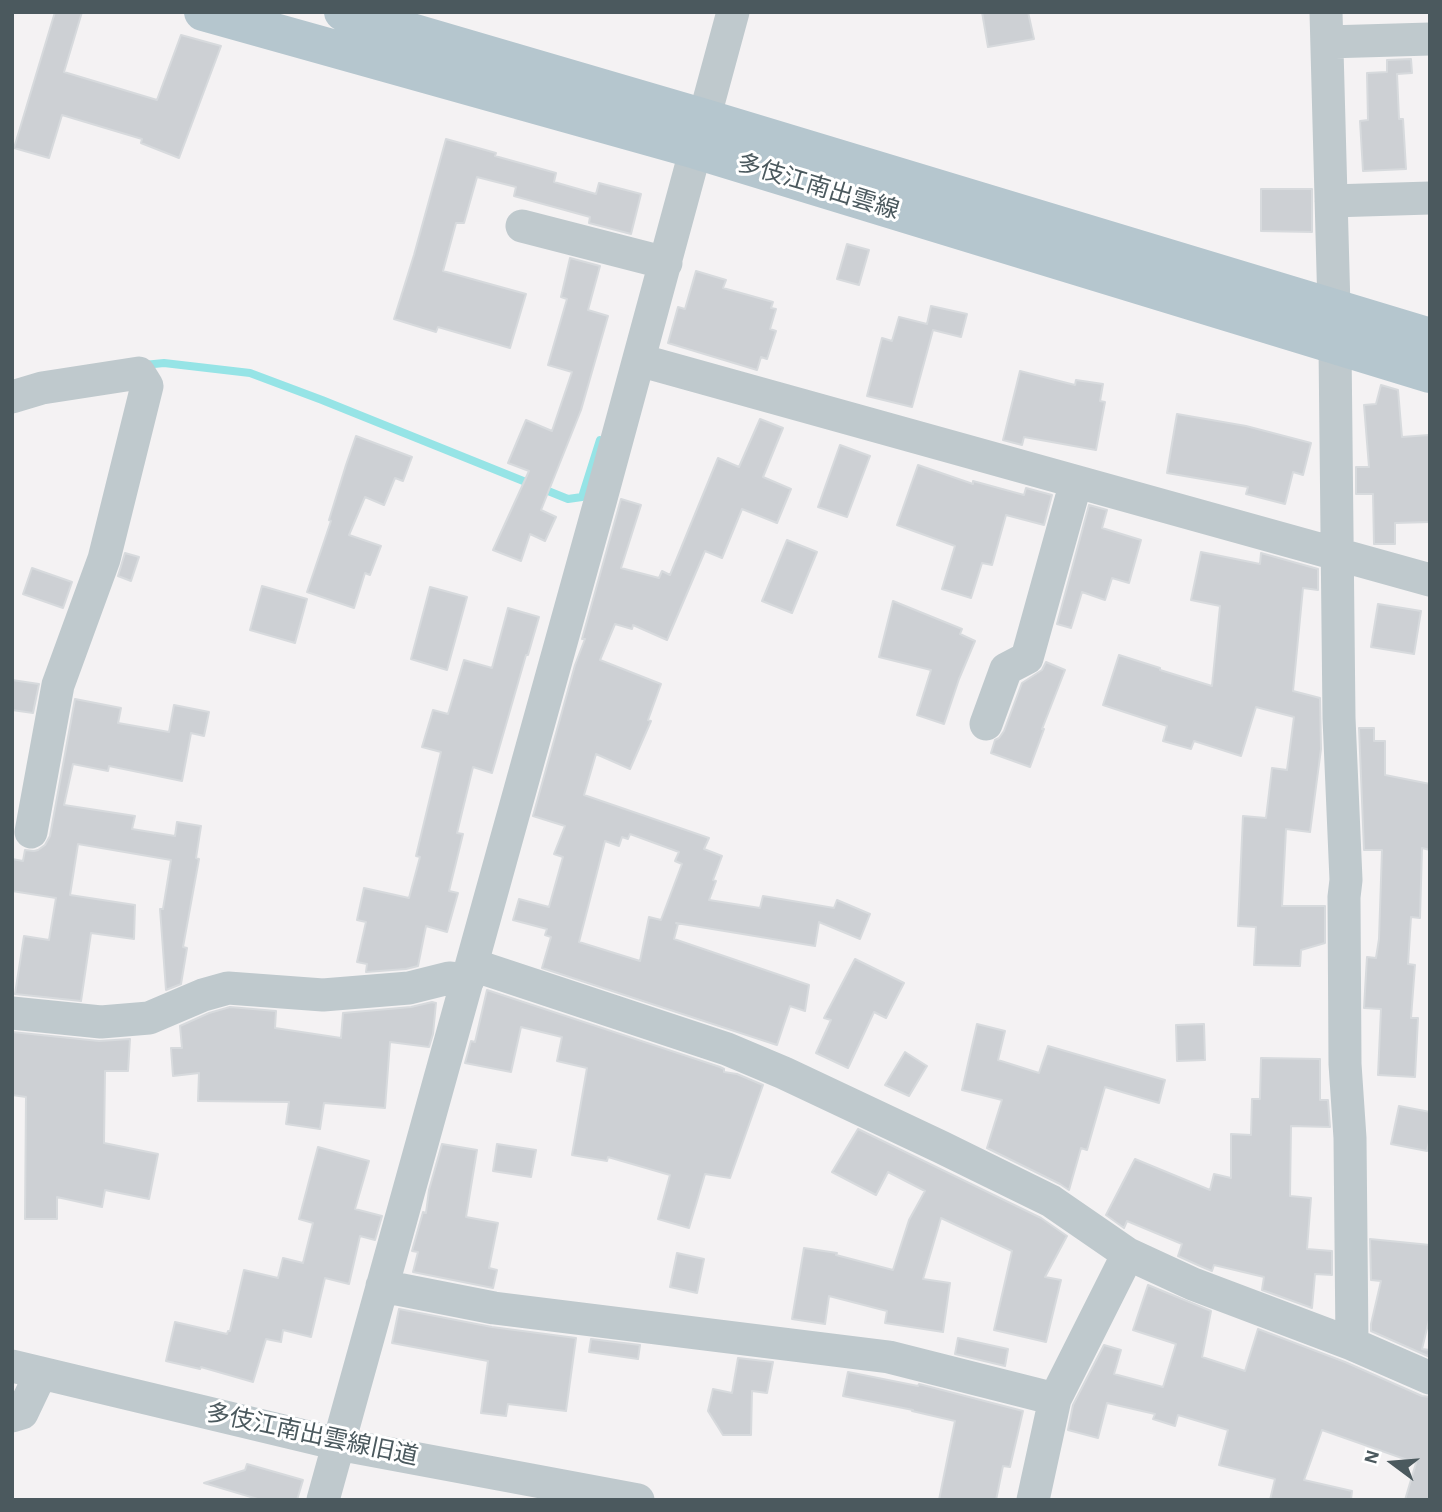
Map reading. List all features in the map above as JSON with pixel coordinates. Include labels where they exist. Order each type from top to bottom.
[{"type":"main road","name":"多伎江南出雲線","points":[[203,12],[700,134],[1334,308],[1430,337]]},
{"type":"main road","name":"多伎江南出雲線","points":[[342,12],[1335,346],[1430,374]]},
{"type":"street","points":[[323,1500],[733,12]]},
{"type":"street","points":[[1334,308],[1327,27],[1430,39]]},
{"type":"street","points":[[1331,201],[1430,198]]},
{"type":"street","points":[[522,226],[666,263]]},
{"type":"street","points":[[1335,346],[1336,554],[1346,880],[1345,1064],[1350,1138],[1352,1344]]},
{"type":"street","points":[[639,360],[1430,580]]},
{"type":"street","points":[[12,397],[42,388],[139,373],[146,386],[104,559],[58,685],[31,832]]},
{"type":"street","points":[[986,724],[1006,669],[1027,658],[1076,482]]},
{"type":"street","points":[[12,1013],[101,1022],[149,1018],[203,995],[228,988],[323,995],[409,988],[470,972],[727,1049],[784,1073],[1051,1201],[1128,1254],[1193,1284],[1352,1344],[1430,1378]]},
{"type":"street","points":[[1033,1500],[1055,1399],[1128,1254]]},
{"type":"street","points":[[382,1286],[494,1308],[889,1357],[1055,1399]]},
{"type":"street","name":"多伎江南出雲線旧道","points":[[12,1416],[22,1413],[27,1370],[338,1444],[638,1500]]},
{"type":"building","points":[[55,12],[82,12],[64,72],[157,100],[181,35],[221,46],[179,158],[141,143],[142,139],[62,115],[49,158],[14,148]]},
{"type":"building","points":[[982,12],[1028,12],[1034,39],[988,47]]},
{"type":"building","points":[[1411,59],[1412,73],[1397,74],[1399,119],[1403,119],[1406,169],[1363,171],[1360,121],[1368,120],[1367,73],[1387,72],[1387,60]]},
{"type":"building","points":[[446,139],[556,173],[554,182],[596,194],[599,183],[641,194],[631,234],[589,223],[590,217],[514,196],[516,187],[477,177],[464,223],[456,223],[443,271],[526,294],[510,348],[438,327],[436,332],[394,319]]},
{"type":"building","points":[[1261,189],[1312,189],[1312,232],[1261,231]]},
{"type":"building","points":[[847,244],[869,250],[859,285],[837,279]]},
{"type":"building","points":[[570,258],[600,266],[588,310],[608,316],[581,410],[541,510],[556,517],[545,541],[530,534],[521,561],[493,550],[529,471],[508,463],[526,420],[552,431],[572,372],[548,365],[567,299],[561,297]]},
{"type":"building","points":[[696,271],[726,280],[723,288],[773,302],[771,308],[776,309],[770,329],[776,331],[767,359],[761,357],[757,370],[668,343],[678,307],[685,309]]},
{"type":"building","points":[[931,306],[967,314],[961,337],[933,330],[912,407],[867,396],[882,338],[892,341],[899,317],[927,324]]},
{"type":"building","points":[[1020,371],[1075,385],[1076,380],[1103,384],[1100,401],[1105,402],[1096,450],[1024,437],[1022,445],[1003,440]]},
{"type":"building","points":[[1381,385],[1398,390],[1402,437],[1429,435],[1430,522],[1395,523],[1395,544],[1374,544],[1373,494],[1356,494],[1356,467],[1369,467],[1364,405],[1376,404]]},
{"type":"building","points":[[1177,414],[1246,426],[1311,443],[1303,475],[1293,472],[1285,504],[1246,494],[1248,487],[1167,473]]},
{"type":"building","points":[[760,419],[783,428],[763,477],[791,489],[777,523],[742,509],[722,558],[705,551],[667,640],[633,625],[632,629],[615,624],[600,660],[661,684],[648,720],[651,721],[630,769],[596,754],[584,795],[709,838],[704,849],[722,856],[709,900],[760,908],[763,896],[834,908],[837,900],[870,914],[860,939],[819,922],[815,946],[676,923],[678,924],[674,939],[809,985],[805,1011],[790,1006],[777,1045],[542,968],[551,937],[545,935],[547,929],[513,920],[519,899],[549,907],[563,857],[554,854],[565,826],[533,816],[575,665],[585,639],[582,639],[621,499],[641,505],[621,568],[659,578],[662,571],[670,575],[718,458],[739,467]],"holes":[[[630,834],[679,852],[675,861],[682,864],[661,920],[649,917],[640,961],[579,942],[605,841],[619,846],[622,837],[628,839]]]},
{"type":"building","points":[[356,436],[412,457],[403,481],[395,478],[384,505],[365,497],[349,535],[381,546],[370,575],[365,573],[354,608],[307,592]]},
{"type":"building","points":[[840,445],[870,456],[847,517],[818,507]]},
{"type":"building","points":[[918,465],[973,484],[973,481],[1024,495],[1026,488],[1052,495],[1044,525],[1006,515],[992,565],[982,563],[971,598],[942,589],[955,546],[897,525]]},
{"type":"building","points":[[1089,505],[1107,510],[1102,528],[1141,540],[1129,583],[1112,578],[1105,600],[1082,592],[1071,628],[1057,624]]},
{"type":"building","points":[[787,540],[817,552],[792,613],[762,601]]},
{"type":"building","points":[[1201,552],[1260,564],[1261,553],[1318,569],[1318,590],[1303,588],[1293,691],[1320,698],[1321,749],[1310,832],[1286,829],[1282,906],[1325,906],[1325,943],[1301,950],[1300,966],[1254,965],[1256,927],[1238,926],[1243,816],[1266,818],[1272,768],[1287,770],[1294,717],[1256,707],[1241,756],[1194,741],[1191,749],[1163,741],[1167,726],[1103,705],[1119,655],[1212,686],[1220,606],[1191,600]]},
{"type":"building","points":[[125,553],[139,557],[131,581],[118,576]]},
{"type":"building","points":[[32,568],[72,582],[63,608],[23,594]]},
{"type":"building","points":[[262,586],[307,599],[295,643],[250,630]]},
{"type":"building","points":[[430,587],[467,597],[447,670],[411,659]]},
{"type":"building","points":[[893,601],[962,629],[960,634],[975,641],[944,724],[917,715],[931,670],[879,657]]},
{"type":"building","points":[[1378,604],[1421,611],[1414,654],[1371,647]]},
{"type":"building","points":[[508,608],[539,617],[492,773],[473,767],[457,833],[463,834],[449,891],[458,893],[447,932],[426,926],[418,966],[366,972],[367,964],[357,962],[366,922],[357,920],[364,888],[409,898],[420,857],[416,856],[441,752],[422,747],[433,710],[448,714],[464,660],[492,668]]},
{"type":"building","points":[[1046,662],[1065,670],[1030,767],[991,753],[995,740],[1004,731],[1022,683],[1042,670]]},
{"type":"building","points":[[12,680],[39,684],[33,713],[12,710]]},
{"type":"building","points":[[75,699],[121,708],[118,723],[169,732],[174,705],[209,712],[204,736],[191,733],[182,781],[109,766],[108,771],[73,764],[64,805],[135,816],[132,829],[175,836],[177,822],[201,826],[196,858],[199,859],[183,947],[187,948],[181,984],[166,990],[160,909],[163,909],[171,860],[78,844],[70,895],[135,905],[134,939],[91,933],[81,1001],[15,994],[24,936],[49,940],[56,898],[12,891],[12,859],[23,861],[25,850],[38,850],[50,836]]},
{"type":"building","points":[[1359,728],[1374,728],[1374,741],[1385,741],[1385,775],[1430,784],[1430,850],[1422,848],[1420,918],[1411,917],[1408,964],[1415,965],[1411,1018],[1418,1018],[1415,1077],[1378,1075],[1381,1009],[1364,1008],[1367,957],[1376,958],[1379,939],[1382,850],[1364,850]]},
{"type":"building","points":[[855,959],[904,983],[886,1018],[874,1012],[848,1068],[816,1053],[831,1020],[824,1018]]},
{"type":"building","points":[[487,990],[720,1067],[724,1072],[737,1074],[763,1085],[730,1178],[705,1174],[689,1228],[658,1219],[670,1175],[608,1157],[607,1161],[572,1155],[587,1068],[557,1061],[562,1037],[521,1027],[511,1072],[465,1063],[471,1041],[475,1042]]},
{"type":"building","points":[[436,1003],[429,1047],[390,1042],[385,1108],[324,1103],[320,1129],[286,1124],[289,1102],[198,1101],[199,1073],[173,1076],[171,1048],[182,1048],[180,1026],[230,1007],[276,1011],[275,1028],[341,1038],[343,1013],[411,1007]]},
{"type":"building","points":[[977,1024],[1005,1031],[998,1060],[1039,1073],[1048,1046],[1165,1080],[1159,1103],[1105,1087],[1087,1150],[1081,1148],[1069,1190],[987,1148],[1002,1100],[962,1090]]},
{"type":"building","points":[[1204,1024],[1205,1060],[1177,1061],[1176,1025]]},
{"type":"building","points":[[12,1032],[99,1041],[130,1039],[128,1071],[105,1071],[104,1143],[158,1154],[149,1199],[105,1190],[102,1207],[57,1197],[57,1219],[25,1219],[26,1097],[12,1095]]},
{"type":"building","points":[[905,1052],[927,1066],[909,1096],[885,1085]]},
{"type":"building","points":[[1261,1058],[1320,1059],[1320,1100],[1328,1100],[1330,1127],[1291,1126],[1290,1196],[1311,1198],[1307,1249],[1332,1251],[1332,1275],[1315,1274],[1312,1308],[1262,1290],[1264,1277],[1214,1265],[1212,1271],[1178,1256],[1182,1244],[1127,1221],[1124,1228],[1106,1215],[1135,1159],[1210,1190],[1214,1174],[1231,1178],[1231,1134],[1251,1135],[1252,1099],[1260,1099]]},
{"type":"building","points":[[1399,1106],[1430,1112],[1427,1151],[1391,1144]]},
{"type":"building","points":[[858,1129],[1041,1218],[1067,1236],[1045,1277],[1061,1280],[1046,1342],[994,1330],[1012,1251],[941,1218],[923,1279],[950,1283],[943,1332],[885,1323],[887,1311],[829,1296],[825,1324],[792,1319],[804,1248],[837,1253],[836,1255],[893,1270],[909,1220],[925,1191],[888,1172],[876,1195],[832,1172]]},
{"type":"building","points":[[442,1144],[477,1150],[466,1217],[498,1223],[489,1268],[497,1270],[493,1288],[413,1272],[418,1252],[412,1251],[423,1212],[426,1213],[429,1190]]},
{"type":"building","points":[[497,1144],[536,1150],[531,1177],[493,1171]]},
{"type":"building","points":[[318,1147],[369,1161],[355,1209],[382,1216],[375,1240],[360,1236],[349,1284],[325,1278],[311,1337],[283,1330],[281,1342],[266,1339],[253,1382],[201,1367],[200,1369],[166,1361],[175,1322],[227,1334],[230,1331],[244,1270],[278,1278],[283,1258],[303,1263],[313,1223],[299,1219]]},
{"type":"building","points":[[1370,1239],[1430,1245],[1430,1316],[1422,1349],[1430,1350],[1430,1357],[1371,1331],[1381,1281],[1371,1280]]},
{"type":"building","points":[[677,1253],[704,1259],[697,1293],[670,1287]]},
{"type":"building","points":[[1148,1285],[1211,1311],[1202,1357],[1245,1371],[1258,1329],[1430,1397],[1430,1500],[1405,1500],[1416,1463],[1322,1430],[1304,1480],[1352,1491],[1351,1500],[1270,1500],[1275,1479],[1219,1465],[1228,1430],[1178,1415],[1175,1426],[1153,1419],[1155,1414],[1107,1403],[1098,1438],[1068,1430],[1073,1405],[1104,1345],[1121,1350],[1114,1374],[1163,1387],[1176,1344],[1133,1330]]},
{"type":"building","points":[[399,1309],[492,1327],[576,1338],[566,1411],[508,1404],[506,1416],[481,1413],[488,1361],[392,1343]]},
{"type":"building","points":[[958,1338],[1008,1349],[1005,1366],[955,1354]]},
{"type":"building","points":[[591,1339],[640,1345],[638,1359],[589,1352]]},
{"type":"building","points":[[738,1358],[773,1362],[767,1393],[752,1391],[751,1435],[723,1435],[708,1411],[713,1389],[732,1393]]},
{"type":"building","points":[[848,1372],[918,1386],[919,1384],[1023,1411],[1010,1467],[1003,1466],[996,1500],[939,1500],[955,1421],[843,1396]]},
{"type":"building","points":[[247,1464],[303,1480],[297,1500],[261,1500],[204,1483],[245,1470]]},
{"type":"waterway","points":[[144,365],[164,363],[250,373],[568,499],[582,497],[600,440]]}]
